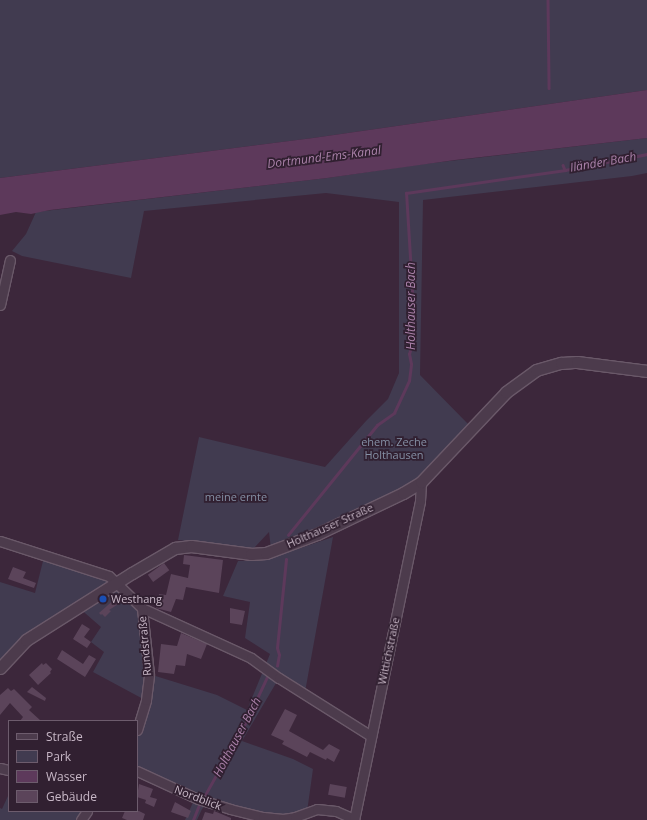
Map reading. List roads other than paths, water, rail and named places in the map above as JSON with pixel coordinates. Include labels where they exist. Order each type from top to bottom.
[{"type":"street","points":[[0,305],[10,260]]},
{"type":"street","name":"Holthauser Straße","points":[[0,668],[26,640],[162,554],[181,547],[210,548],[251,554],[266,553],[285,547],[372,508],[421,482],[506,392],[536,370],[561,363],[577,362],[647,371]]},
{"type":"street","name":"Wittichstraße","points":[[354,820],[420,501],[421,482]]},
{"type":"street","points":[[0,541],[109,576],[118,582],[142,608],[251,658],[279,678],[371,736]]},
{"type":"street","name":"Rundstraße","points":[[138,727],[146,700],[148,674],[142,608]]},
{"type":"street","name":"Nordblick","points":[[138,771],[198,799],[236,811],[283,819],[295,817],[317,809],[336,811],[354,820]]},
{"type":"street","points":[[80,820],[86,812]]},
{"type":"water","name":"Dortmund-Ems-Kanal","points":[[647,90],[647,138],[455,160],[327,178],[50,210],[31,214],[16,212],[0,215],[0,178],[313,138]]},
{"type":"waterway","name":"Holthauser Bach","points":[[548,0],[549,88]]},
{"type":"waterway","name":"Iländer Bach","points":[[563,165],[565,170],[647,154]]},
{"type":"waterway","name":"Holthauser Bach","points":[[288,535],[377,425],[394,413],[409,381],[411,364],[409,354],[412,344],[408,331],[412,314],[412,290],[406,193],[565,170]]},
{"type":"waterway","name":"Holthauser Bach","points":[[277,666],[279,655],[277,648],[286,559]]},
{"type":"waterway","name":"Holthauser Bach","points":[[205,795],[247,720],[267,677]]},
{"type":"waterway","name":"Holthauser Bach","points":[[193,820],[199,805]]},
{"type":"place","name":"Westhang","points":[[103,599]]},
{"type":"park label","name":"ehem. Zeche Holthausen","points":[[394,449]]},
{"type":"park label","name":"meine ernte","points":[[236,497]]}]
